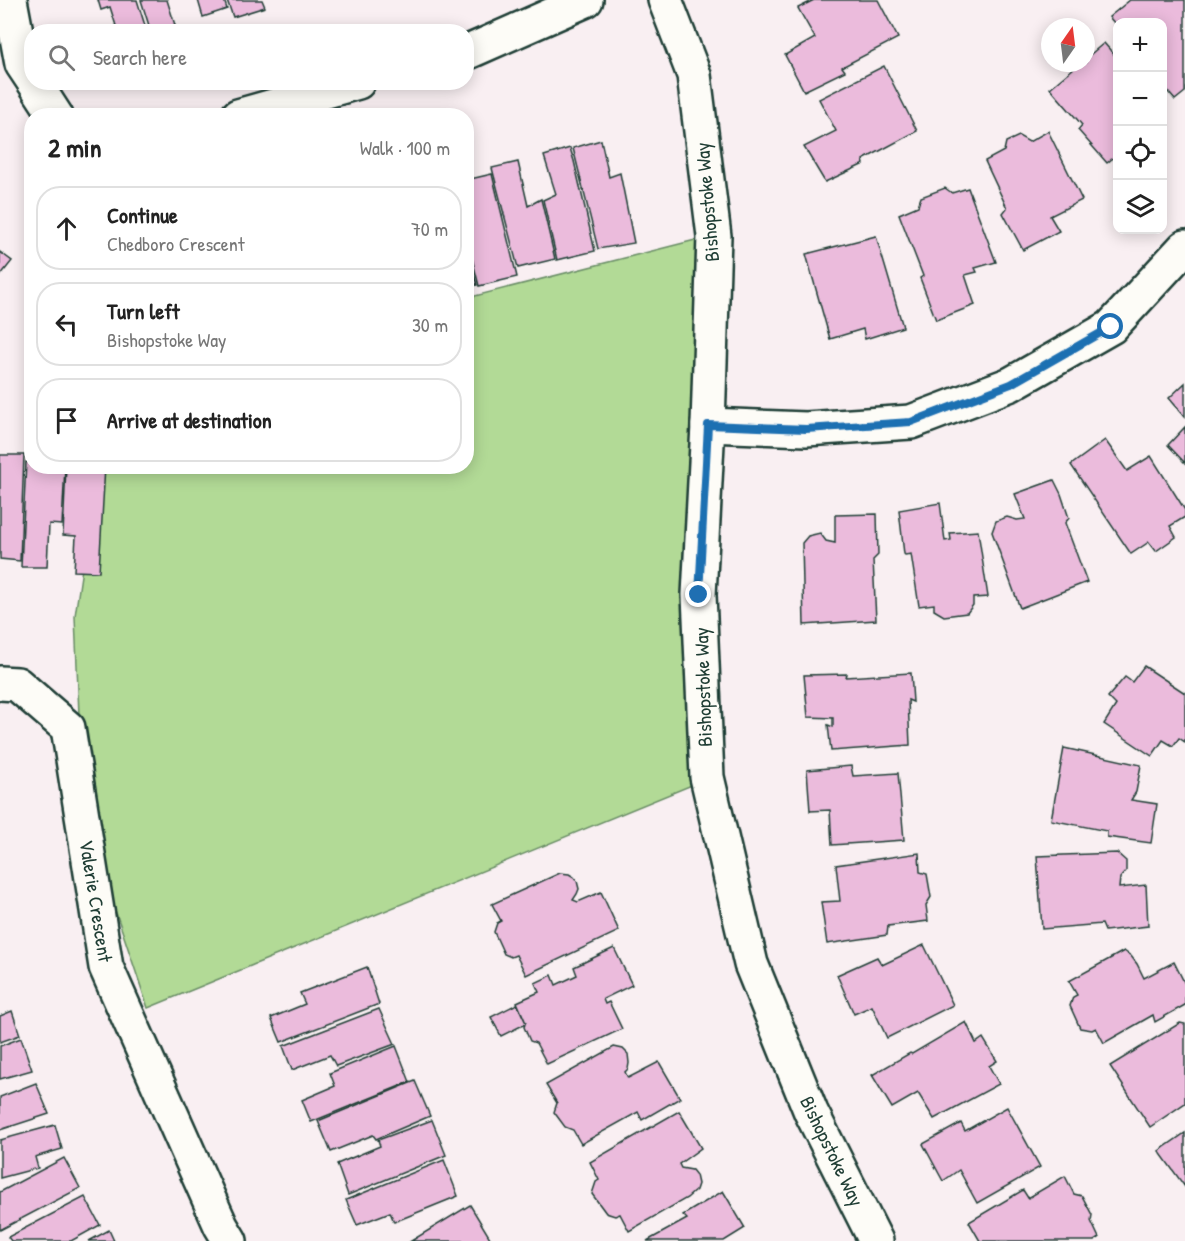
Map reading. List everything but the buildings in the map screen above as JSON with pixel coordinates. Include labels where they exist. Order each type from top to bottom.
[{"type":"street","points":[[10,0],[24,67]]},
{"type":"street","points":[[474,49],[586,0]]},
{"type":"street","name":"Bishopstoke Way","points":[[665,0],[694,75],[714,236],[708,425],[699,595],[707,777],[751,964],[811,1112],[876,1241]]},
{"type":"street","points":[[39,90],[51,108]]},
{"type":"street","points":[[266,108],[330,90]]},
{"type":"street","points":[[708,425],[806,429],[911,422],[1011,384],[1111,327],[1185,247]]},
{"type":"street","name":"Valerie Crescent","points":[[0,683],[17,684],[68,728],[105,967],[216,1216],[230,1241]]},
{"type":"green space","points":[[715,235],[709,778],[148,1008],[83,814],[75,616],[96,474],[474,474],[474,296]]},
{"type":"route","points":[[699,595],[708,425],[806,429],[911,422],[1011,384],[1111,327]]}]
